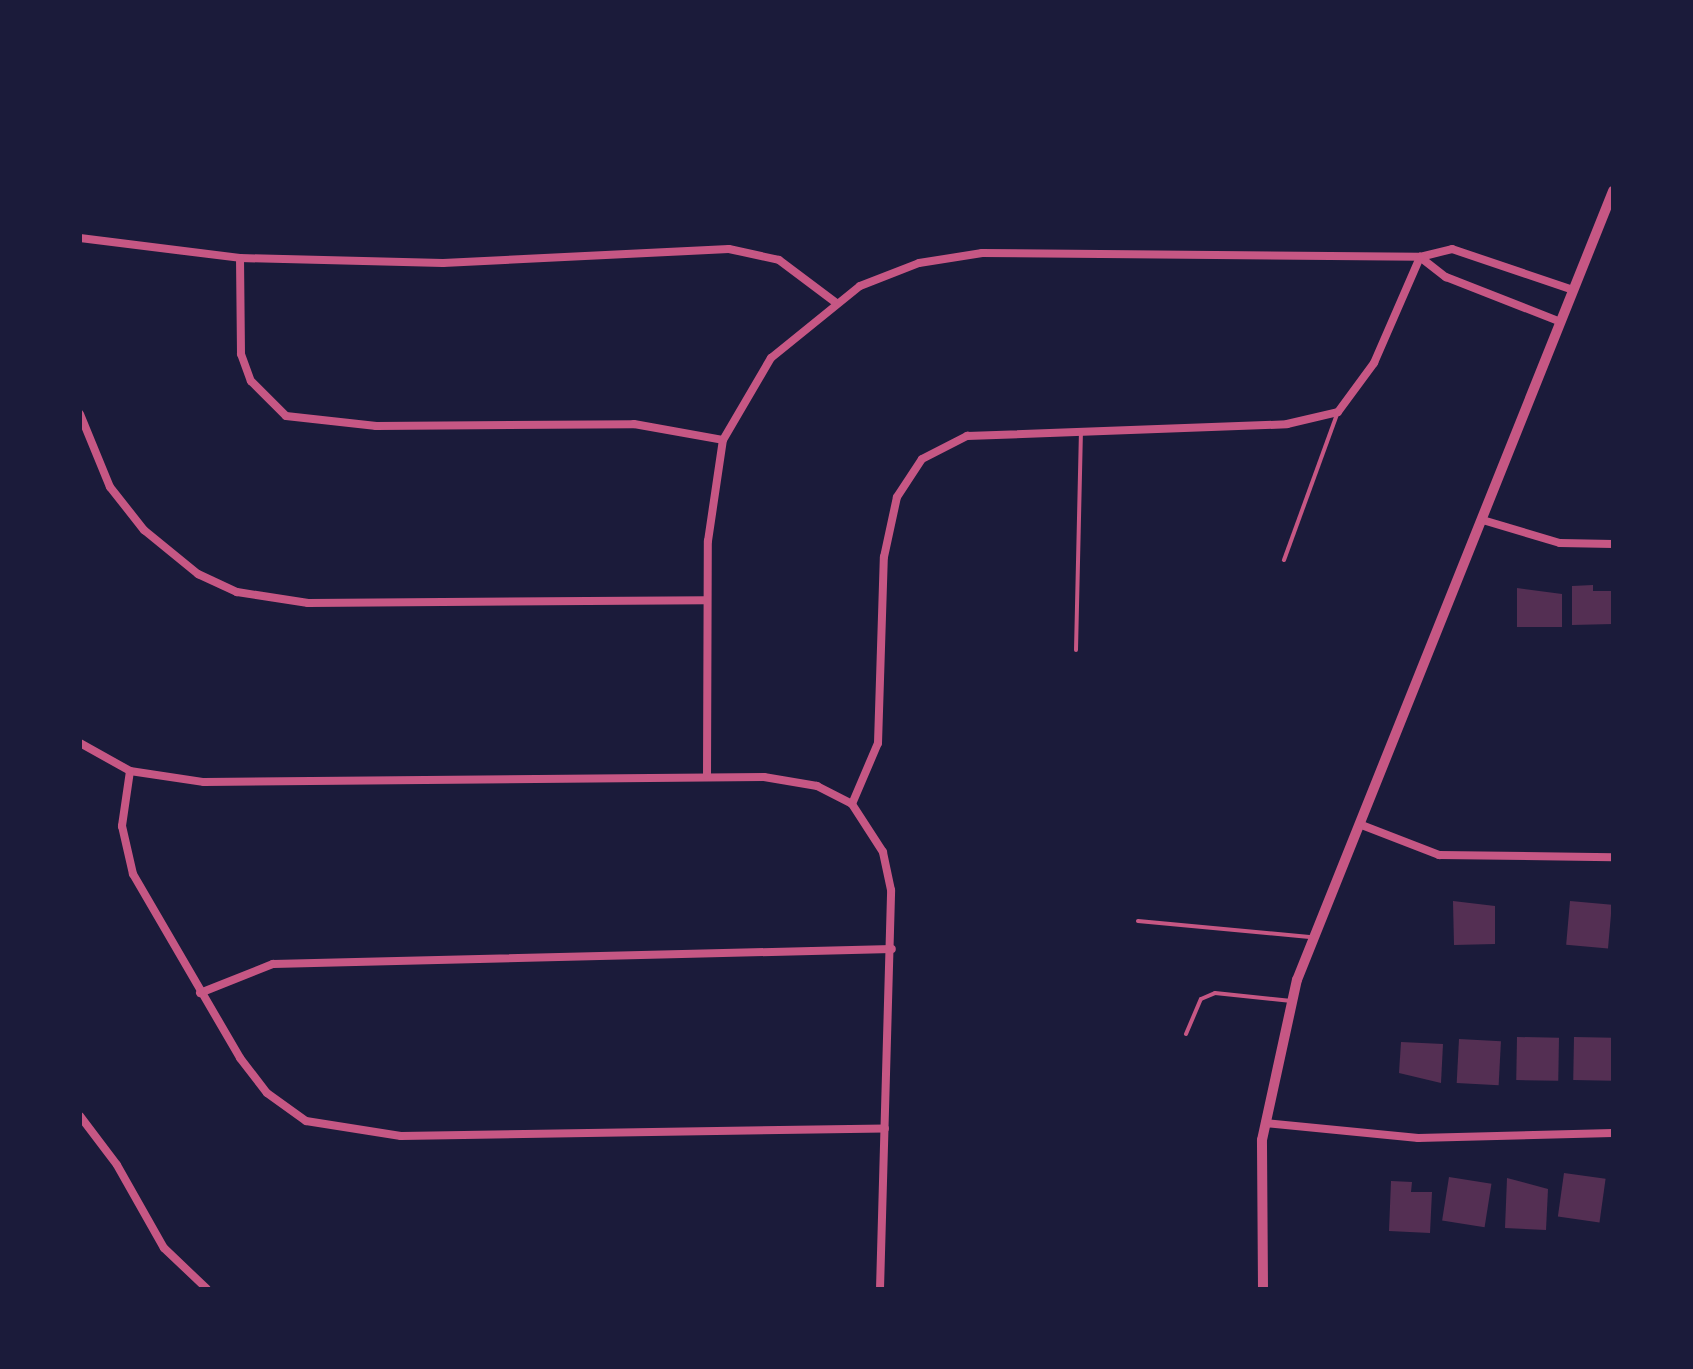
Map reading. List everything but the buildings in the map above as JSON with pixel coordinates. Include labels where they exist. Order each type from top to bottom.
[{"type":"street","points":[[1263,1289],[1258,1225],[1265,1123],[1292,1001],[1312,937],[1356,822],[1486,522],[1572,290],[1613,192]]},
{"type":"street","points":[[80,238],[240,258],[443,263],[730,249],[779,260],[835,302]]},
{"type":"street","points":[[707,776],[706,600],[723,440],[771,358],[835,302],[884,275],[982,253],[1420,257],[1452,249],[1478,254],[1572,290]]},
{"type":"street","points":[[1420,257],[1446,277],[1560,322]]},
{"type":"street","points":[[852,804],[878,743],[884,557],[893,508],[909,474],[934,449],[967,436],[1287,424],[1338,412],[1374,364],[1420,257]]},
{"type":"street","points":[[240,258],[241,354],[263,398],[286,416],[376,426],[634,424],[723,440]]},
{"type":"street","points":[[80,414],[110,487],[144,530],[198,574],[237,592],[308,603],[706,600]]},
{"type":"street","points":[[1486,522],[1560,543],[1613,544]]},
{"type":"street","points":[[80,744],[130,771],[260,783],[707,776],[793,780],[852,804],[889,870],[892,949],[880,1289]]},
{"type":"street","points":[[130,771],[122,826],[127,858],[200,993],[268,1092],[287,1110],[329,1130],[401,1136],[885,1128]]},
{"type":"street","points":[[1356,822],[1439,855],[1613,858]]},
{"type":"street","points":[[200,993],[273,964],[892,949]]},
{"type":"street","points":[[80,1116],[117,1165],[164,1248],[207,1289]]},
{"type":"street","points":[[1265,1123],[1418,1138],[1613,1133]]},
{"type":"lane","points":[[1284,560],[1338,412]]},
{"type":"lane","points":[[1076,650],[1081,430]]},
{"type":"lane","points":[[1138,921],[1312,937]]},
{"type":"lane","points":[[1186,1034],[1201,999],[1214,992],[1292,1001]]}]
